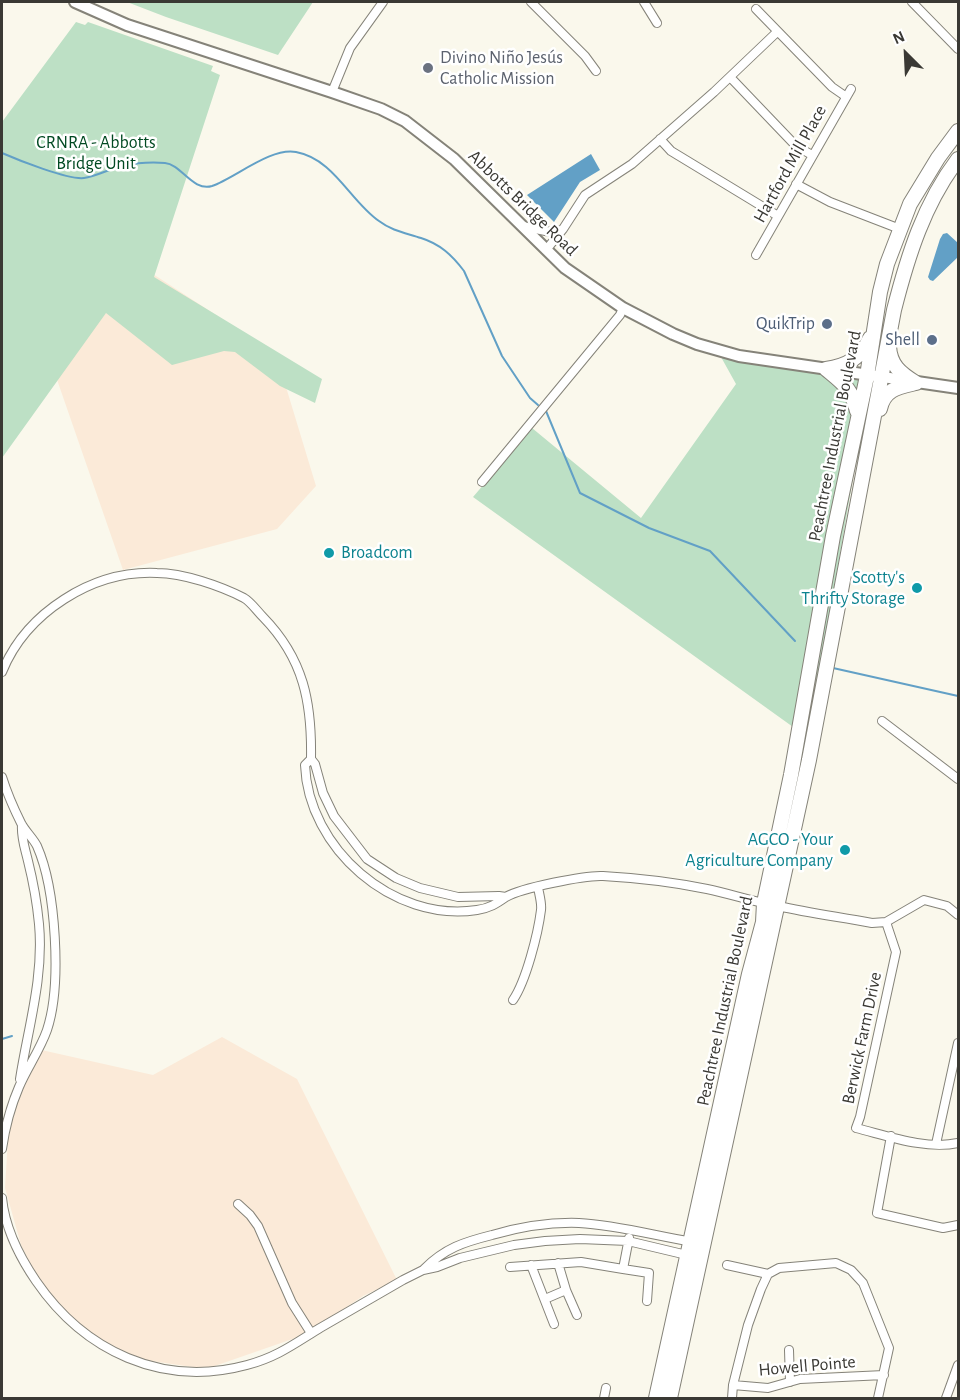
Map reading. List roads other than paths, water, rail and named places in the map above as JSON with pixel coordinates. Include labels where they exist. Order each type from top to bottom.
[{"type":"highway","name":"Peachtree Industrial Boulevard","points":[[670,1398],[695,1250],[749,974],[771,905],[809,760],[871,430],[875,328],[880,292],[887,264],[910,204],[925,177],[958,131]]},
{"type":"highway","name":"Peachtree Industrial Boulevard","points":[[771,905],[833,536],[858,417],[889,337],[904,268],[921,222],[940,185],[958,159]]},
{"type":"highway","points":[[825,369],[840,367],[855,359],[865,349],[875,328]]},
{"type":"highway","points":[[889,337],[892,361],[900,373],[916,383]]},
{"type":"highway","points":[[825,369],[846,385],[853,395],[858,417]]},
{"type":"highway","points":[[871,430],[882,400],[887,393],[895,388],[916,383]]},
{"type":"highway","name":"Peachtree Industrial Boulevard","points":[[656,1398],[695,1250]]},
{"type":"main road","name":"Abbotts Bridge Road","points":[[75,2],[127,25],[332,92],[381,109],[405,121],[454,159],[565,268],[624,308],[673,334],[732,355],[958,388]]},
{"type":"street","points":[[332,92],[350,48],[382,2]]},
{"type":"street","points":[[531,2],[585,56],[596,71]]},
{"type":"street","points":[[644,2],[657,23]]},
{"type":"street","points":[[912,2],[958,50]]},
{"type":"street","points":[[546,249],[563,229],[585,195],[632,164],[777,32],[756,9]]},
{"type":"street","name":"Hartford Mill Place","points":[[756,255],[848,93],[832,87],[777,32]]},
{"type":"street","points":[[730,77],[796,146],[812,155]]},
{"type":"street","points":[[660,139],[671,151],[778,216]]},
{"type":"street","points":[[796,184],[830,202],[900,229]]},
{"type":"street","points":[[523,226],[554,232],[563,229]]},
{"type":"street","points":[[482,482],[624,308]]},
{"type":"street","points":[[2,672],[9,654],[34,623],[61,601],[78,591],[111,579],[134,574],[154,572],[194,579],[245,599],[276,630],[302,676],[311,727],[311,759],[315,764],[323,793],[334,816],[367,859],[396,878],[420,888],[458,897],[506,897],[538,887],[600,876],[672,882],[771,905],[872,923],[886,922],[924,900],[947,906],[958,915]]},
{"type":"street","points":[[882,721],[958,779]]},
{"type":"street","points":[[311,759],[305,765],[306,774],[318,819],[345,860],[369,880],[393,895],[424,906],[451,910],[477,910],[500,903],[506,897]]},
{"type":"street","points":[[2,777],[22,824],[36,845],[51,896],[56,961],[47,1030],[19,1087],[7,1120],[2,1149]]},
{"type":"street","points":[[19,1087],[38,984],[39,953],[39,926],[28,861],[21,837],[22,824]]},
{"type":"street","points":[[513,1000],[527,970],[541,908],[538,887]]},
{"type":"street","name":"Berwick Farm Drive","points":[[886,922],[896,952],[856,1128],[923,1144],[958,1143]]},
{"type":"street","points":[[936,1144],[958,1043]]},
{"type":"street","points":[[891,1136],[877,1213],[943,1228],[958,1226]]},
{"type":"street","points":[[2,1198],[3,1211],[11,1237],[28,1269],[53,1306],[81,1331],[108,1349],[132,1359],[182,1371],[214,1370],[246,1365],[281,1353],[423,1270],[439,1254],[466,1241],[518,1228],[581,1223],[630,1230],[695,1250]]},
{"type":"street","points":[[238,1204],[258,1226],[292,1303],[311,1334]]},
{"type":"street","points":[[623,1269],[630,1230]]},
{"type":"street","points":[[423,1270],[460,1258],[525,1243],[580,1239],[628,1241],[695,1250]]},
{"type":"street","points":[[510,1267],[581,1262],[649,1273],[647,1301]]},
{"type":"street","points":[[558,1263],[577,1315]]},
{"type":"street","points":[[732,1398],[748,1324],[768,1274],[779,1268],[836,1263],[851,1270],[864,1283],[889,1348],[878,1398]]},
{"type":"street","points":[[531,1265],[554,1324]]},
{"type":"street","points":[[727,1265],[768,1274]]},
{"type":"street","points":[[545,1299],[567,1290]]},
{"type":"street","points":[[789,1350],[790,1382]]},
{"type":"street","points":[[946,1398],[958,1365]]},
{"type":"street","name":"Howell Pointe","points":[[733,1385],[768,1388],[800,1379],[884,1375]]},
{"type":"street","points":[[604,1398],[606,1388]]},
{"type":"water","points":[[591,154],[600,170],[580,182],[554,222],[527,195]]},
{"type":"water","points":[[947,233],[958,243],[958,257],[933,281],[928,277],[940,239],[943,234]]},
{"type":"waterway","points":[[2,153],[43,169],[77,178],[89,177],[134,164],[165,163],[176,168],[193,182],[205,187],[221,182],[264,158],[276,154],[296,152],[309,156],[331,172],[379,221],[394,229],[434,243],[455,260],[464,271],[502,356],[530,398],[538,405]]},
{"type":"waterway","points":[[546,411],[580,493],[649,528],[710,551],[795,641]]},
{"type":"waterway","points":[[833,668],[958,696]]},
{"type":"waterway","points":[[2,1039],[12,1036]]},
{"type":"place","name":"Divino Niño Jesús Catholic Mission","points":[[428,68]]},
{"type":"place","name":"QuikTrip","points":[[827,324]]},
{"type":"place","name":"Shell","points":[[932,340]]},
{"type":"place","name":"Broadcom","points":[[329,553]]},
{"type":"place","name":"Scotty's Thrifty Storage","points":[[917,588]]},
{"type":"place","name":"AGCO - Your Agriculture Company","points":[[845,850]]},
{"type":"park label","name":"CRNRA - Abbotts Bridge Unit","points":[[96,153]]}]
